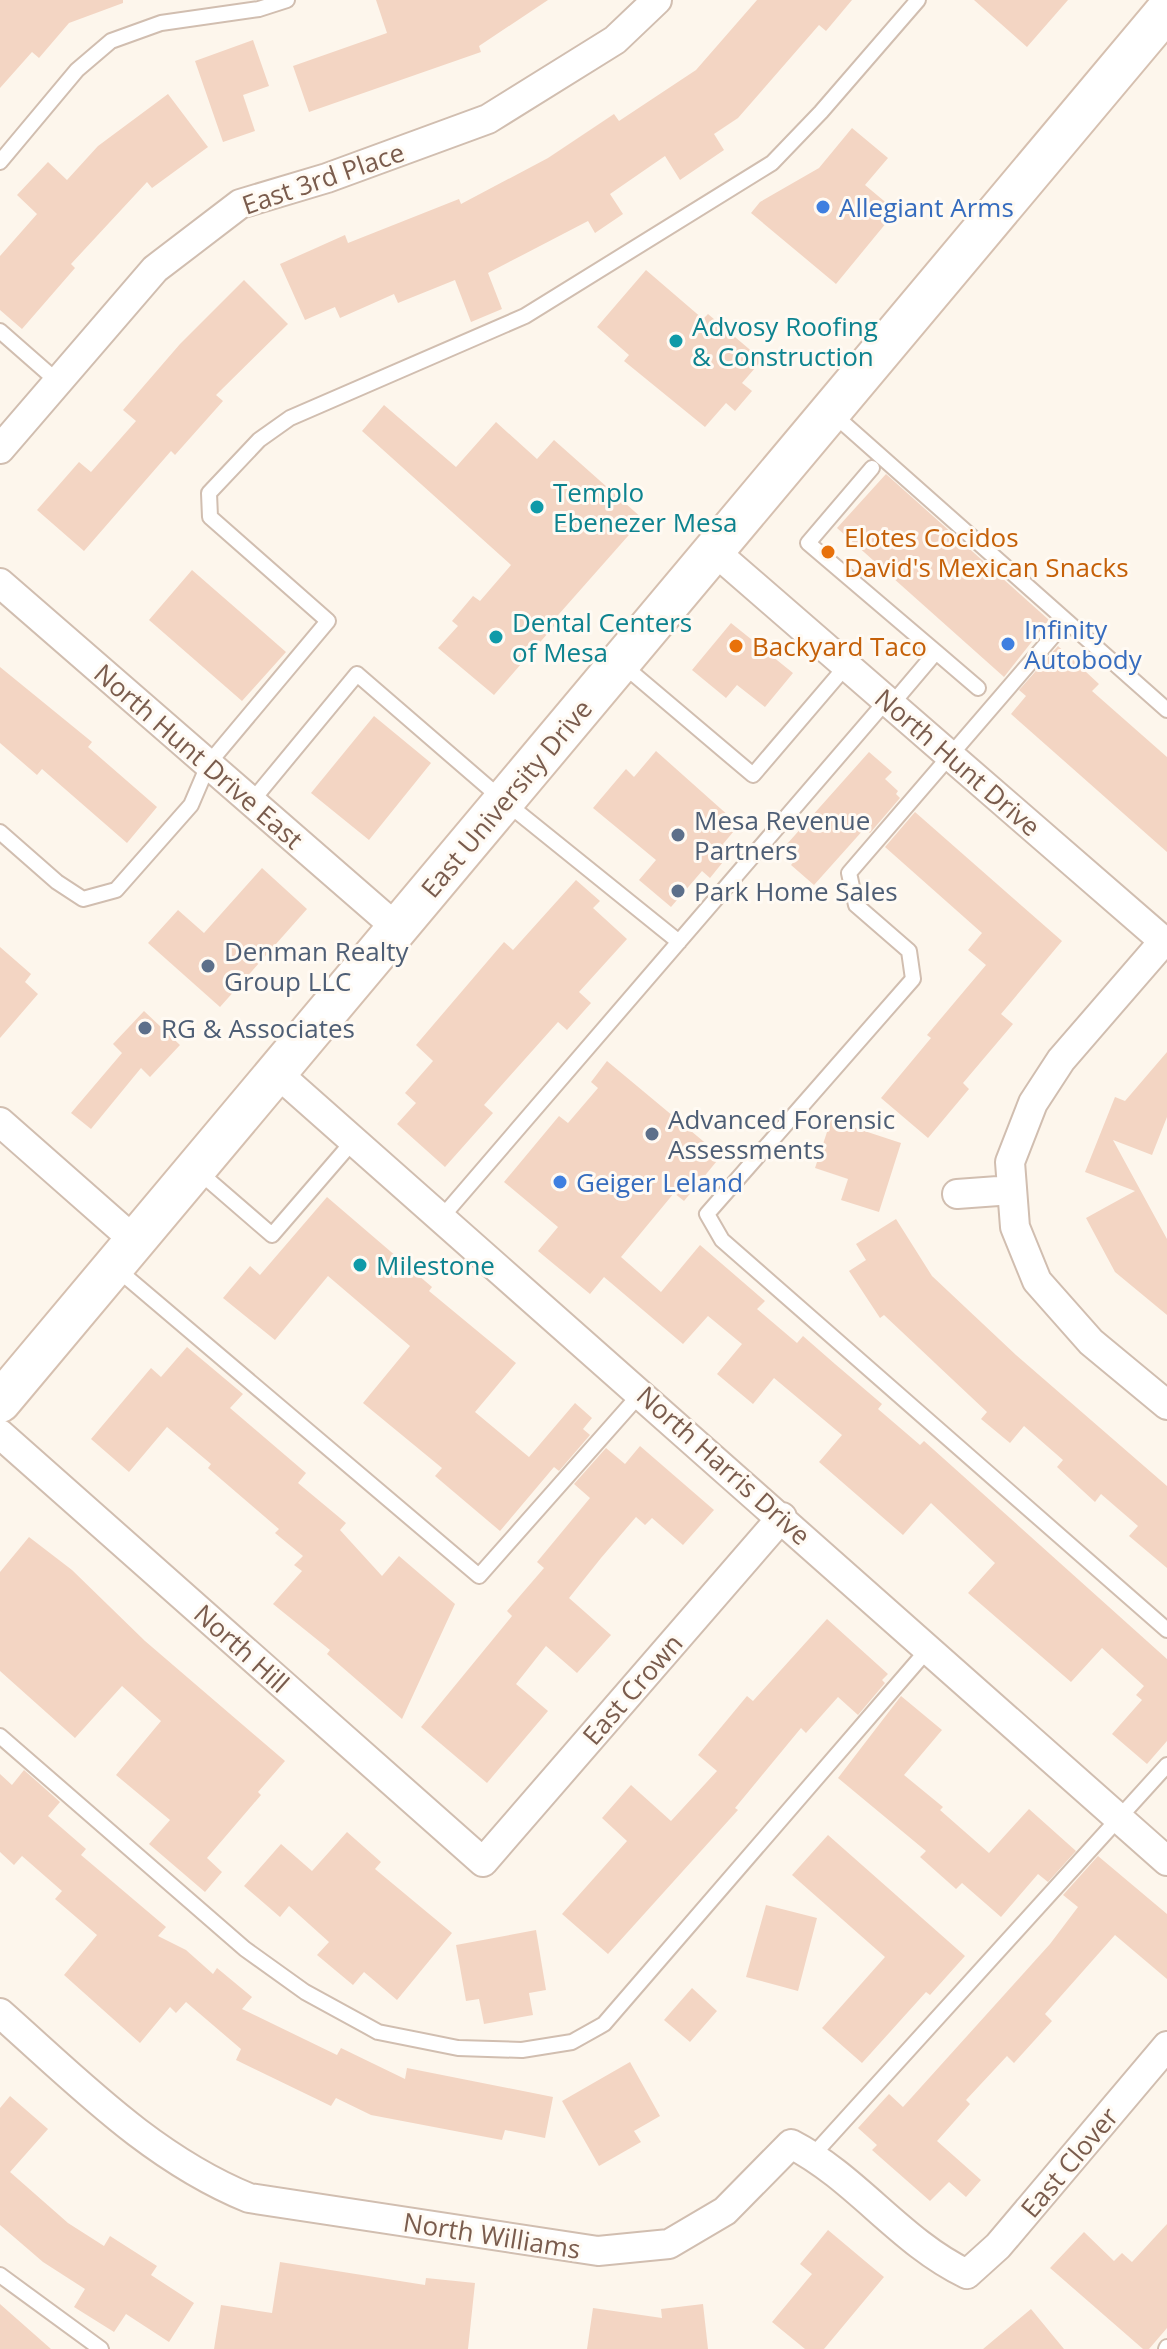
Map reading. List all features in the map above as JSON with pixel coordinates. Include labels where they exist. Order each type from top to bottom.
[{"type":"main road","name":"East University Drive","points":[[0,1402],[1167,10]]},
{"type":"street","name":"East 3rd Place","points":[[0,449],[155,269],[240,204],[327,178],[488,119],[615,40],[657,0]]},
{"type":"street","name":"North Hunt Drive","points":[[712,549],[1166,942]]},
{"type":"street","name":"North Hunt Drive East","points":[[0,583],[398,929]]},
{"type":"street","points":[[1166,942],[1061,1060],[1033,1103],[1010,1162],[1015,1227],[1037,1281],[1091,1342],[1167,1405]]},
{"type":"street","name":"North Harris Drive","points":[[277,1073],[642,1392],[1167,1861]]},
{"type":"street","points":[[0,1122],[124,1254]]},
{"type":"street","points":[[957,1194],[1012,1190]]},
{"type":"street","name":"North Hill","points":[[0,1434],[483,1862]]},
{"type":"street","name":"East Crown","points":[[483,1862],[782,1517]]},
{"type":"street","name":"North Williams","points":[[0,2013],[143,2139],[210,2182],[249,2198],[598,2251],[669,2244],[725,2211],[791,2144],[813,2155]]},
{"type":"street","name":"East Clover","points":[[813,2155],[934,2258],[967,2274],[998,2246],[1167,2046]]},
{"type":"lane","points":[[0,162],[77,70],[111,41],[161,23],[259,9],[287,0]]},
{"type":"lane","points":[[0,832],[57,882],[83,899],[116,890],[191,805],[209,763],[328,621],[210,517],[209,493],[249,450],[290,418],[525,316],[772,163],[821,112],[918,0]]},
{"type":"lane","points":[[0,331],[57,381]]},
{"type":"lane","points":[[829,410],[1167,710]]},
{"type":"lane","points":[[872,468],[808,543],[978,688]]},
{"type":"lane","points":[[1066,621],[849,873],[856,905],[909,951],[913,979],[707,1214],[722,1240],[1167,1630]]},
{"type":"lane","points":[[442,1217],[679,942],[936,652]]},
{"type":"lane","points":[[620,661],[753,775],[847,665]]},
{"type":"lane","points":[[252,801],[357,674],[504,801],[679,942]]},
{"type":"lane","points":[[197,1169],[272,1235],[354,1140]]},
{"type":"lane","points":[[124,1254],[479,1576],[642,1392]]},
{"type":"lane","points":[[0,1736],[245,1949],[305,1992],[378,2032],[458,2048],[522,2050],[572,2042],[604,2024],[929,1648]]},
{"type":"lane","points":[[813,2155],[1167,1765]]},
{"type":"lane","points":[[0,2275],[101,2349]]},
{"type":"building","points":[[0,0],[123,0],[123,3],[69,23],[39,58],[32,52],[0,88]]},
{"type":"building","points":[[376,0],[548,0],[479,46],[481,52],[309,112],[293,66],[387,33]]},
{"type":"building","points":[[757,0],[852,0],[826,31],[819,25],[738,118],[714,134],[724,150],[680,180],[665,156],[610,194],[623,214],[595,233],[588,221],[488,273],[502,309],[471,322],[455,280],[398,303],[394,294],[340,318],[335,307],[305,320],[280,264],[345,235],[348,243],[459,199],[461,204],[548,158],[614,114],[619,121],[696,70]]},
{"type":"building","points":[[974,0],[1068,0],[1027,47]]},
{"type":"building","points":[[253,40],[269,86],[243,95],[255,131],[223,142],[195,61]]},
{"type":"building","points":[[168,94],[208,147],[152,188],[147,182],[71,264],[75,268],[22,329],[0,310],[0,256],[37,214],[17,195],[48,162],[67,180],[98,146]]},
{"type":"building","name":"Allegiant Arms","points":[[852,128],[888,158],[865,185],[896,211],[836,284],[751,213],[760,202],[819,168]]},
{"type":"building","name":"Advosy Roofing & Construction","points":[[646,270],[703,319],[708,314],[762,360],[742,383],[752,391],[735,411],[726,403],[705,427],[624,361],[629,355],[597,327]]},
{"type":"building","points":[[244,280],[288,324],[216,395],[223,401],[175,455],[171,451],[84,551],[37,510],[79,462],[91,472],[136,421],[123,410],[180,344]]},
{"type":"building","name":"Templo Ebenezer Mesa","points":[[384,405],[456,467],[496,422],[537,459],[554,440],[643,519],[552,622],[555,625],[494,695],[438,648],[458,626],[452,621],[473,596],[480,601],[511,565],[362,431]]},
{"type":"building","points":[[886,474],[1049,620],[1004,677],[837,528]]},
{"type":"building","points":[[192,570],[286,652],[242,701],[149,620]]},
{"type":"building","name":"Backyard Taco","points":[[731,623],[793,673],[765,707],[737,685],[726,698],[692,670]]},
{"type":"building","points":[[1058,646],[1099,684],[1092,691],[1167,757],[1167,852],[1011,714],[1026,696],[1019,690]]},
{"type":"building","points":[[0,667],[92,742],[88,747],[157,807],[127,843],[42,769],[37,775],[0,743]]},
{"type":"building","points":[[374,716],[431,763],[369,840],[311,793]]},
{"type":"building","name":"Mesa Revenue Partners","points":[[656,751],[739,825],[723,844],[731,852],[710,878],[702,871],[671,907],[639,880],[656,860],[593,808],[626,769],[634,777]]},
{"type":"building","points":[[869,752],[892,772],[885,779],[898,791],[896,794],[900,798],[870,833],[865,828],[814,885],[791,865],[799,856],[787,844]]},
{"type":"building","points":[[915,812],[1062,941],[1001,1014],[1013,1024],[963,1083],[969,1089],[928,1138],[881,1098],[931,1038],[927,1035],[986,965],[968,950],[982,933],[885,847]]},
{"type":"building","points":[[262,868],[307,909],[220,1007],[148,943],[178,910],[204,933]]},
{"type":"building","points":[[576,880],[600,901],[593,908],[627,939],[579,992],[591,1003],[567,1030],[558,1022],[484,1105],[493,1113],[445,1167],[397,1124],[416,1103],[405,1093],[433,1061],[416,1045],[504,942],[513,950]]},
{"type":"building","points":[[0,947],[31,974],[25,982],[38,994],[0,1038]]},
{"type":"building","points":[[144,1011],[180,1045],[150,1077],[141,1068],[91,1129],[71,1113],[122,1053],[113,1044]]},
{"type":"building","points":[[1167,1052],[1167,1117],[1152,1155],[1113,1140],[1167,1239],[1167,1315],[1115,1272],[1086,1218],[1135,1191],[1085,1172],[1115,1097],[1125,1101]]},
{"type":"building","points":[[607,1061],[721,1156],[684,1201],[674,1193],[621,1257],[661,1292],[700,1245],[765,1301],[757,1309],[797,1343],[803,1336],[882,1404],[878,1409],[920,1445],[924,1441],[1167,1659],[1167,1741],[1147,1764],[1112,1734],[1142,1700],[1136,1695],[1144,1686],[1102,1648],[1071,1682],[968,1593],[995,1563],[931,1503],[903,1535],[819,1462],[842,1435],[774,1378],[753,1404],[717,1374],[742,1344],[708,1316],[683,1344],[604,1277],[590,1294],[538,1251],[558,1227],[504,1182],[559,1116],[568,1123],[598,1088],[591,1082]]},
{"type":"building","points":[[831,1120],[901,1143],[879,1212],[841,1200],[848,1179],[815,1168]]},
{"type":"building","points":[[327,1197],[432,1287],[429,1291],[516,1363],[475,1412],[529,1457],[575,1403],[592,1418],[583,1429],[590,1435],[559,1471],[554,1467],[500,1531],[435,1476],[442,1468],[363,1403],[410,1346],[328,1276],[275,1340],[223,1298],[250,1266],[260,1275]]},
{"type":"building","points":[[896,1219],[932,1276],[1016,1355],[1167,1486],[1167,1568],[1129,1536],[1138,1526],[1101,1494],[1095,1502],[1057,1467],[1063,1460],[1024,1426],[1010,1443],[981,1419],[987,1412],[884,1315],[880,1318],[849,1271],[866,1260],[856,1244]]},
{"type":"building","points":[[187,1347],[243,1394],[230,1408],[306,1473],[298,1483],[346,1523],[340,1530],[382,1576],[399,1556],[455,1604],[402,1719],[327,1654],[330,1650],[273,1604],[302,1571],[294,1565],[303,1556],[275,1533],[279,1529],[208,1468],[211,1464],[167,1427],[129,1472],[91,1439],[151,1368],[161,1377]]},
{"type":"building","points":[[640,1446],[714,1510],[683,1545],[652,1518],[645,1525],[636,1517],[601,1558],[569,1598],[611,1635],[577,1673],[546,1646],[516,1684],[548,1711],[487,1783],[421,1727],[512,1616],[507,1611],[544,1568],[537,1562],[590,1498],[574,1484],[606,1448],[625,1464]]},
{"type":"building","points":[[29,1537],[72,1570],[145,1641],[285,1761],[258,1792],[261,1795],[207,1858],[222,1872],[205,1892],[149,1844],[170,1820],[116,1775],[161,1721],[122,1686],[75,1738],[0,1671],[0,1572]]},
{"type":"building","points":[[827,1619],[888,1674],[882,1680],[885,1683],[858,1715],[838,1697],[806,1733],[801,1728],[735,1808],[738,1810],[608,1954],[562,1914],[627,1841],[602,1818],[631,1785],[671,1821],[717,1771],[698,1755],[747,1696],[753,1701]]},
{"type":"building","points":[[901,1696],[942,1730],[904,1775],[943,1807],[940,1810],[989,1853],[1029,1809],[1076,1851],[1048,1882],[1038,1874],[1001,1917],[962,1883],[956,1889],[920,1857],[926,1851],[838,1778]]},
{"type":"building","points":[[24,1770],[60,1802],[48,1816],[86,1849],[81,1855],[166,1927],[158,1936],[186,1950],[213,1974],[217,1968],[252,1997],[242,2009],[337,2055],[341,2048],[405,2079],[407,2068],[553,2097],[545,2138],[505,2130],[502,2140],[371,2115],[336,2098],[331,2106],[236,2060],[241,2049],[186,2002],[176,2013],[170,2007],[140,2043],[64,1975],[97,1935],[55,1899],[62,1891],[22,1856],[14,1865],[0,1852],[0,1774],[12,1785]]},
{"type":"building","points":[[347,1832],[381,1862],[375,1869],[452,1933],[397,2000],[364,1972],[353,1985],[317,1955],[329,1942],[289,1906],[280,1917],[244,1886],[281,1844],[312,1871]]},
{"type":"building","points":[[828,1835],[965,1956],[930,1995],[926,1992],[862,2063],[822,2028],[885,1957],[792,1875]]},
{"type":"building","points":[[1098,1856],[1167,1914],[1167,1979],[1115,1935],[1045,2014],[1052,2021],[1014,2063],[1007,2056],[966,2100],[970,2104],[937,2141],[981,2180],[966,2197],[949,2182],[930,2201],[872,2150],[877,2145],[858,2128],[889,2094],[903,2107],[1050,1944],[1078,1907],[1063,1895]]},
{"type":"building","points":[[766,1905],[817,1918],[798,1991],[746,1977]]},
{"type":"building","points":[[536,1930],[546,1990],[529,1993],[533,2015],[484,2024],[479,1999],[466,2001],[456,1945]]},
{"type":"building","points":[[692,1988],[717,2011],[690,2042],[664,2020]]},
{"type":"building","points":[[630,2062],[660,2116],[634,2131],[641,2142],[599,2166],[562,2101]]},
{"type":"building","points":[[10,2096],[48,2129],[10,2172],[68,2223],[104,2246],[110,2236],[157,2266],[151,2275],[194,2303],[169,2342],[126,2314],[114,2332],[74,2307],[85,2289],[43,2262],[0,2225],[0,2108]]},
{"type":"building","points":[[1167,2224],[1167,2328],[1149,2349],[1143,2349],[1050,2268],[1084,2232],[1114,2261],[1122,2253],[1132,2262]]},
{"type":"building","points":[[828,2230],[884,2277],[824,2349],[805,2349],[772,2322],[812,2274],[800,2264]]},
{"type":"building","points":[[280,2262],[425,2285],[426,2278],[475,2283],[468,2349],[214,2349],[221,2305],[272,2313]]},
{"type":"building","points":[[0,2304],[51,2349],[0,2349]]},
{"type":"building","points":[[703,2304],[708,2349],[587,2349],[593,2308],[662,2318],[661,2309]]},
{"type":"building","points":[[1031,2309],[1064,2349],[983,2349]]},
{"type":"place","name":"Allegiant Arms","points":[[823,207]]},
{"type":"place","name":"Advosy Roofing & Construction","points":[[676,341]]},
{"type":"place","name":"Templo Ebenezer Mesa","points":[[537,507]]},
{"type":"place","name":"Elotes Cocidos David's Mexican Snacks","points":[[828,552]]},
{"type":"place","name":"Dental Centers of Mesa","points":[[496,637]]},
{"type":"place","name":"Infinity Autobody","points":[[1008,644]]},
{"type":"place","name":"Backyard Taco","points":[[736,646]]},
{"type":"place","name":"Mesa Revenue Partners","points":[[678,835]]},
{"type":"place","name":"Park Home Sales","points":[[678,891]]},
{"type":"place","name":"Denman Realty Group LLC","points":[[208,966]]},
{"type":"place","name":"RG & Associates","points":[[145,1028]]},
{"type":"place","name":"Advanced Forensic Assessments","points":[[652,1134]]},
{"type":"place","name":"Geiger Leland","points":[[560,1182]]},
{"type":"place","name":"Milestone","points":[[360,1265]]}]
